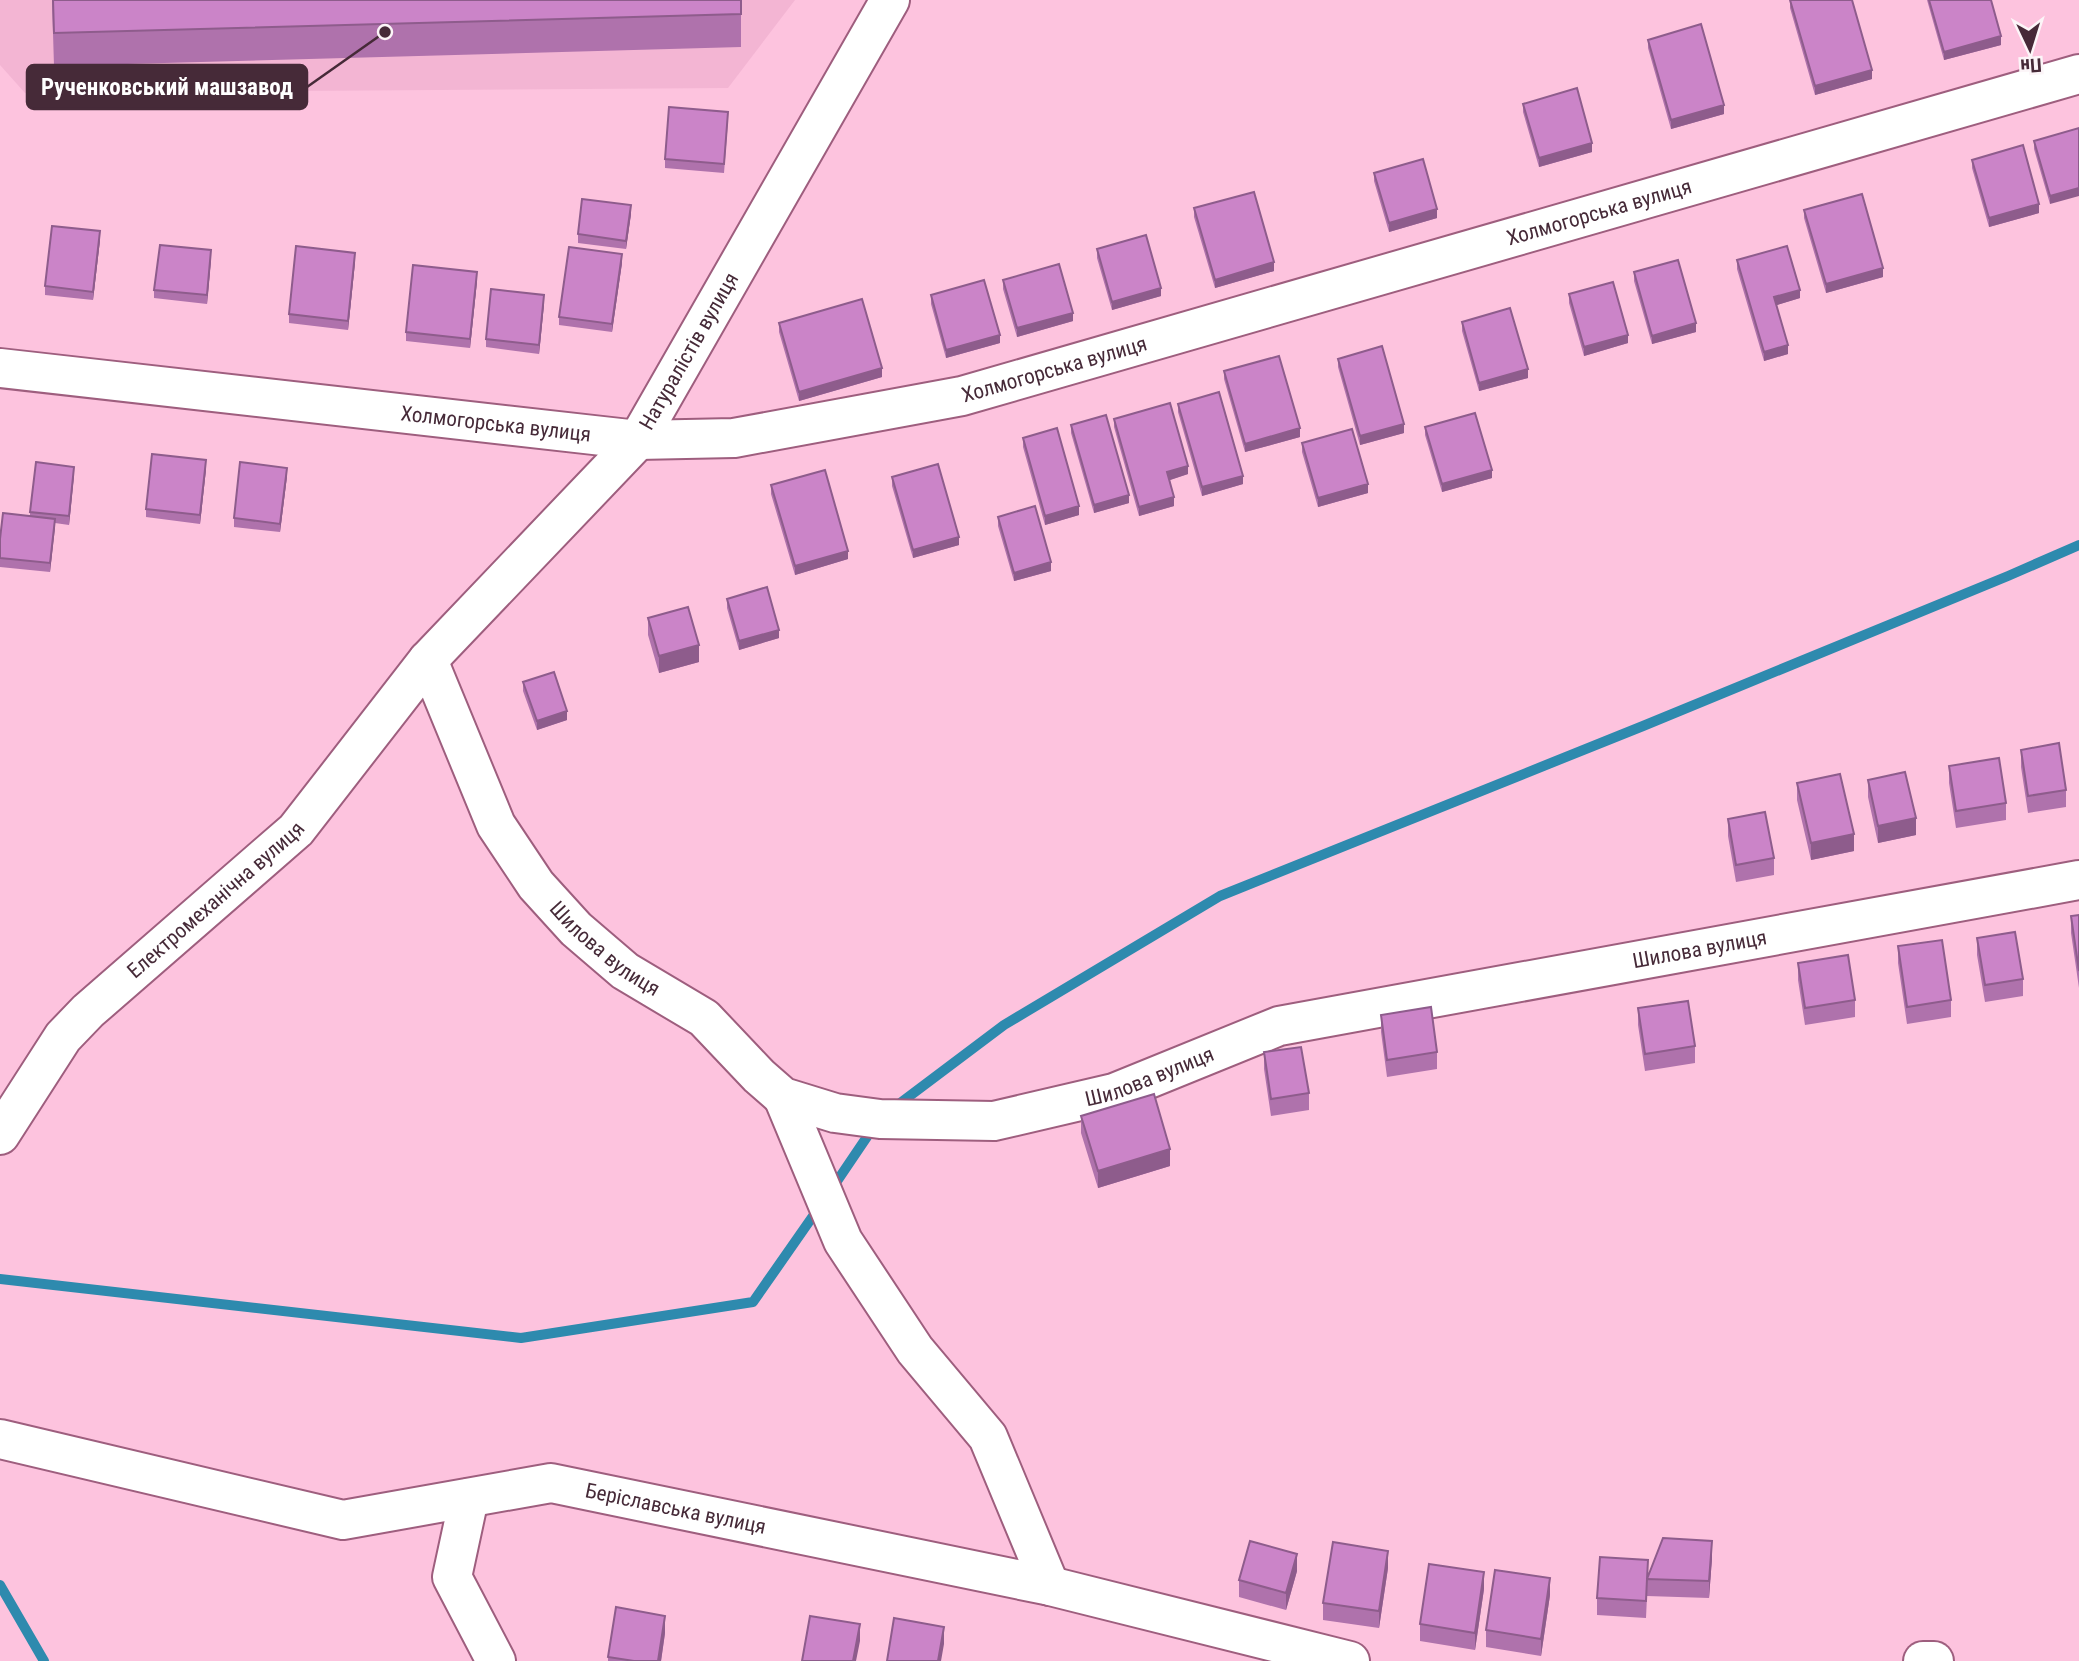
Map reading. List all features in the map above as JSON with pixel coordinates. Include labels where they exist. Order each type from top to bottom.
[{"type":"street","name":"Натуралістів вулиця","points":[[428,660],[638,440],[890,0]]},
{"type":"street","name":"Холмогорська вулиця","points":[[0,368],[638,440],[734,438],[962,396],[2079,74]]},
{"type":"street","name":"Шилова вулиця","points":[[428,660],[496,825],[536,885],[576,929],[625,971],[704,1018],[759,1076],[783,1097],[835,1113],[869,1117],[994,1121],[1114,1093],[1279,1027],[2079,880]]},
{"type":"street","name":"Електромеханічна вулиця","points":[[0,1135],[63,1037],[88,1011],[296,830],[428,660]]},
{"type":"street","points":[[783,1097],[843,1241],[915,1349],[988,1437],[1050,1586]]},
{"type":"street","name":"Беріславська вулиця","points":[[0,1439],[343,1520],[551,1483],[1050,1586],[1350,1661]]},
{"type":"street","points":[[469,1498],[452,1577],[496,1661]]},
{"type":"street","points":[[1923,1661],[1934,1661]]},
{"type":"shaded area","points":[[0,0],[795,0],[728,88],[25,93],[0,65]]},
{"type":"building","points":[[53,0],[741,0],[741,14],[54,33]]},
{"type":"building","points":[[1790,0],[1852,0],[1872,70],[1815,86]]},
{"type":"building","points":[[1929,0],[1991,0],[2001,36],[1944,52]]},
{"type":"building","points":[[1701,24],[1724,105],[1671,120],[1648,40]]},
{"type":"building","points":[[1577,88],[1592,143],[1539,158],[1523,104]]},
{"type":"building","points":[[669,107],[728,112],[724,164],[665,159]]},
{"type":"building","points":[[2079,128],[2079,188],[2050,196],[2034,141]]},
{"type":"building","points":[[2023,145],[2039,204],[1989,218],[1972,160]]},
{"type":"building","points":[[1423,159],[1437,209],[1389,223],[1374,173]]},
{"type":"building","points":[[1254,192],[1274,262],[1215,280],[1194,208]]},
{"type":"building","points":[[1862,194],[1883,268],[1826,284],[1804,210]]},
{"type":"building","points":[[582,199],[631,205],[626,241],[578,234]]},
{"type":"building","points":[[52,226],[100,231],[93,292],[45,286]]},
{"type":"building","points":[[1146,235],[1161,288],[1112,302],[1097,249]]},
{"type":"building","points":[[160,245],[211,250],[207,295],[154,290]]},
{"type":"building","points":[[296,246],[355,253],[348,321],[289,314]]},
{"type":"building","points":[[1787,246],[1800,290],[1774,297],[1788,345],[1764,352],[1737,260]]},
{"type":"building","points":[[569,247],[622,254],[612,324],[559,317]]},
{"type":"building","points":[[1678,260],[1696,323],[1652,336],[1634,272]]},
{"type":"building","points":[[1059,264],[1073,313],[1017,328],[1003,280]]},
{"type":"building","points":[[413,265],[477,272],[470,339],[406,332]]},
{"type":"building","points":[[984,280],[1000,335],[946,350],[931,295]]},
{"type":"building","points":[[1613,282],[1628,335],[1584,347],[1569,294]]},
{"type":"building","points":[[491,289],[544,295],[539,345],[486,339]]},
{"type":"building","points":[[862,299],[882,368],[799,392],[779,323]]},
{"type":"building","points":[[1510,308],[1528,369],[1479,383],[1462,322]]},
{"type":"building","points":[[1382,346],[1404,424],[1360,436],[1338,359]]},
{"type":"building","points":[[1279,356],[1300,428],[1245,444],[1224,371]]},
{"type":"building","points":[[1219,392],[1243,476],[1202,487],[1178,404]]},
{"type":"building","points":[[1170,403],[1188,466],[1167,472],[1174,497],[1139,507],[1114,419]]},
{"type":"building","points":[[1475,413],[1492,470],[1442,484],[1425,427]]},
{"type":"building","points":[[1106,415],[1129,495],[1094,505],[1071,425]]},
{"type":"building","points":[[1057,428],[1079,506],[1045,516],[1023,438]]},
{"type":"building","points":[[1352,429],[1368,484],[1318,498],[1302,443]]},
{"type":"building","points":[[152,454],[206,460],[200,515],[146,509]]},
{"type":"building","points":[[36,462],[74,467],[69,516],[30,512]]},
{"type":"building","points":[[240,462],[287,468],[280,524],[234,518]]},
{"type":"building","points":[[938,464],[959,537],[913,550],[892,477]]},
{"type":"building","points":[[825,470],[848,551],[795,566],[771,485]]},
{"type":"building","points":[[1035,506],[1051,562],[1014,573],[998,517]]},
{"type":"building","points":[[3,513],[55,519],[50,563],[0,558]]},
{"type":"building","points":[[767,587],[779,630],[739,641],[727,599]]},
{"type":"building","points":[[688,607],[699,645],[659,656],[648,618]]},
{"type":"building","points":[[554,672],[567,711],[537,721],[523,682]]},
{"type":"building","points":[[2059,743],[2066,790],[2028,796],[2021,750]]},
{"type":"building","points":[[1999,758],[2006,803],[1956,811],[1949,766]]},
{"type":"building","points":[[1905,772],[1916,818],[1878,826],[1868,780]]},
{"type":"building","points":[[1840,774],[1854,834],[1811,843],[1797,783]]},
{"type":"building","points":[[1765,812],[1774,858],[1736,865],[1728,819]]},
{"type":"building","points":[[2079,915],[2079,971],[2071,916]]},
{"type":"building","points":[[2015,932],[2023,979],[1985,985],[1977,938]]},
{"type":"building","points":[[1942,940],[1951,1000],[1907,1007],[1898,946]]},
{"type":"building","points":[[1848,955],[1855,1000],[1805,1008],[1798,963]]},
{"type":"building","points":[[1688,1001],[1695,1046],[1645,1054],[1638,1008]]},
{"type":"building","points":[[1431,1007],[1437,1052],[1387,1060],[1381,1015]]},
{"type":"building","points":[[1301,1047],[1309,1093],[1271,1099],[1264,1052]]},
{"type":"building","points":[[1154,1094],[1170,1149],[1098,1171],[1081,1116]]},
{"type":"building","points":[[1663,1538],[1712,1541],[1709,1581],[1647,1579]]},
{"type":"building","points":[[1250,1541],[1297,1554],[1286,1593],[1239,1580]]},
{"type":"building","points":[[1333,1542],[1388,1551],[1379,1611],[1323,1603]]},
{"type":"building","points":[[1600,1557],[1648,1560],[1646,1601],[1597,1598]]},
{"type":"building","points":[[1429,1564],[1484,1572],[1475,1633],[1420,1624]]},
{"type":"building","points":[[1495,1570],[1550,1578],[1541,1639],[1486,1630]]},
{"type":"building","points":[[616,1607],[665,1616],[658,1661],[608,1657]]},
{"type":"building","points":[[810,1616],[860,1624],[853,1661],[802,1661]]},
{"type":"building","points":[[894,1618],[944,1627],[938,1661],[887,1661]]},
{"type":"waterway","points":[[895,1107],[1004,1025],[1220,896],[1643,726],[2079,545]]},
{"type":"waterway","points":[[831,1190],[875,1125]]},
{"type":"waterway","points":[[0,1279],[521,1338],[753,1302],[820,1206]]},
{"type":"waterway","points":[[0,1585],[44,1661]]},
{"type":"place","name":"Рученковський машзавод","points":[[385,32]]}]
